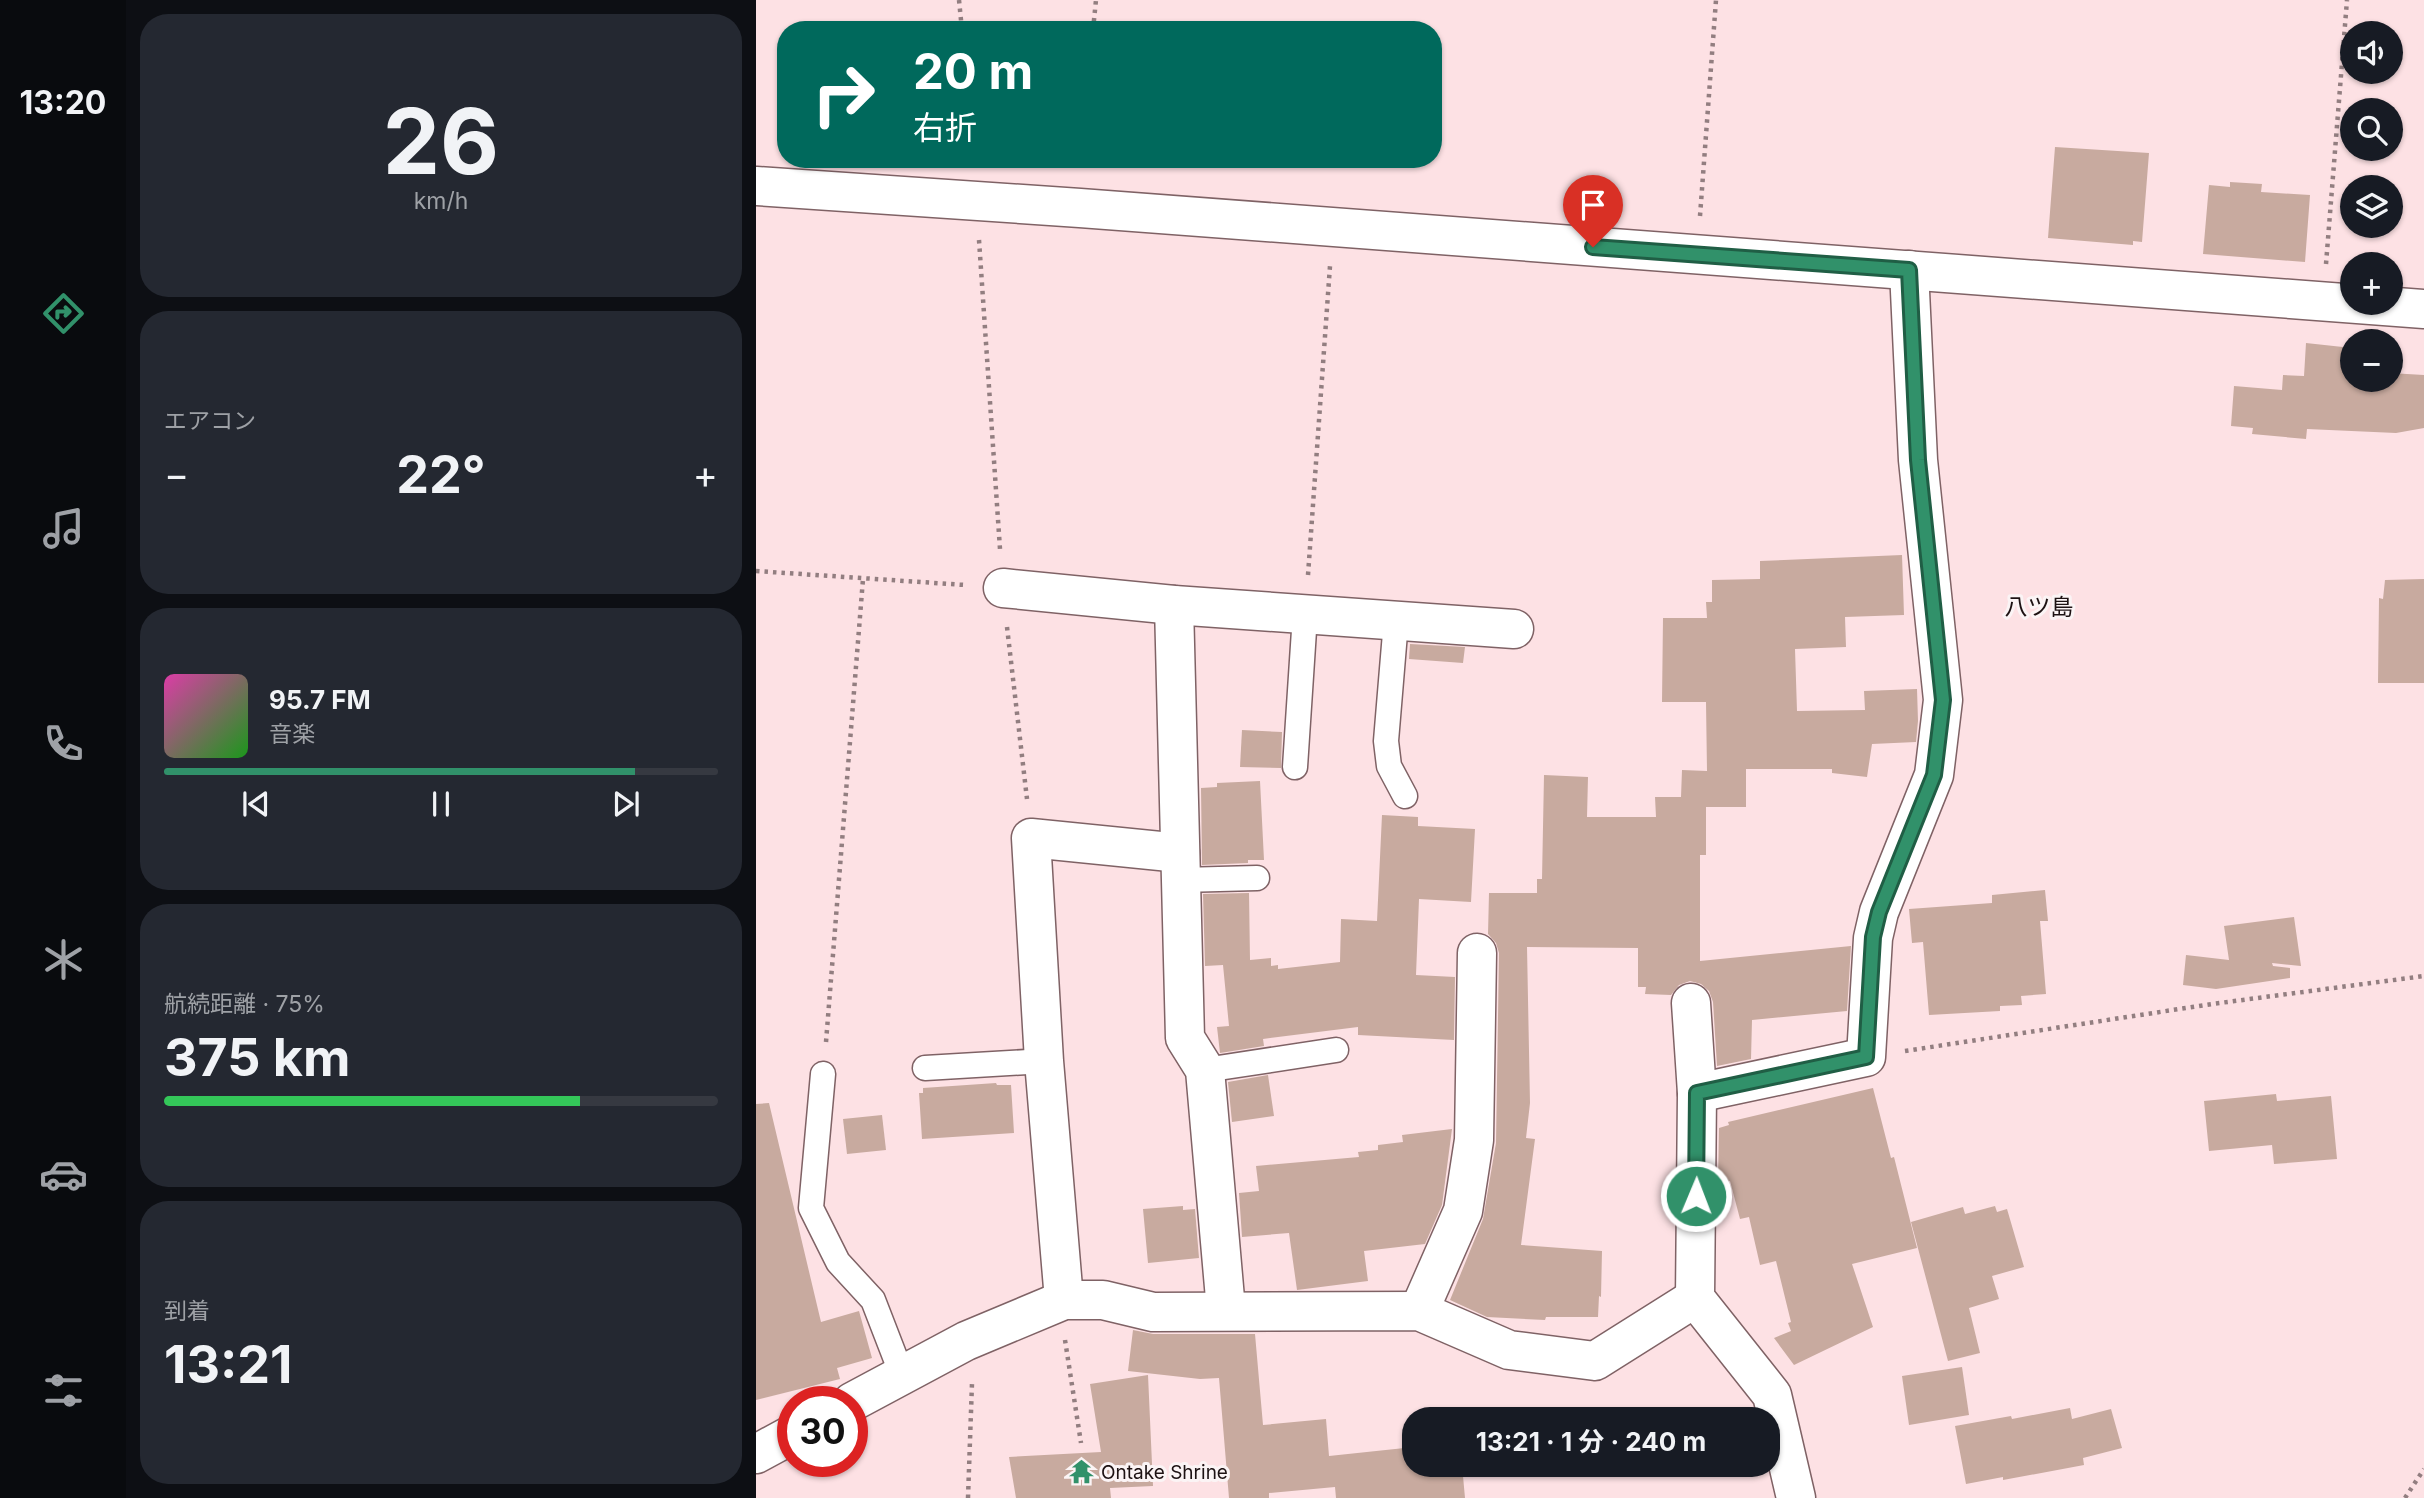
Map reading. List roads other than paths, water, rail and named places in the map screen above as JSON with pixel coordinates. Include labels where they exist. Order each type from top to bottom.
[{"type":"street","points":[[756,186],[2424,309]]},
{"type":"street","points":[[1697,1093],[1866,1057],[1873,937],[1879,912],[1934,775],[1943,700],[1918,460],[1909,270]]},
{"type":"street","points":[[1003,588],[1174,605],[1514,629]]},
{"type":"street","points":[[1174,605],[1185,1038],[1205,1070],[1226,1310]]},
{"type":"street","points":[[1064,1300],[1044,1061],[1031,838],[1181,866]]},
{"type":"street","points":[[1419,1311],[1463,1211],[1467,1187],[1474,1140],[1477,953]]},
{"type":"street","points":[[1691,1003],[1697,1093],[1695,1298],[1772,1395],[1796,1498]]},
{"type":"street","points":[[868,1393],[966,1341],[1064,1300],[1103,1300],[1153,1312],[1419,1311],[1508,1350],[1595,1361],[1695,1298]]},
{"type":"street","points":[[756,1454],[777,1443]]},
{"type":"lane","points":[[1295,767],[1305,615]]},
{"type":"lane","points":[[1396,621],[1386,741],[1389,766],[1405,796]]},
{"type":"lane","points":[[1181,866],[1257,878]]},
{"type":"lane","points":[[1205,1070],[1336,1050]]},
{"type":"lane","points":[[925,1068],[1044,1061]]},
{"type":"lane","points":[[823,1074],[811,1208],[838,1262],[873,1300],[902,1375]]},
{"type":"place","name":"Ontake Shrine","points":[[1081,1472]]},
{"type":"district","name":"八ツ島","points":[[2039,607]]}]
